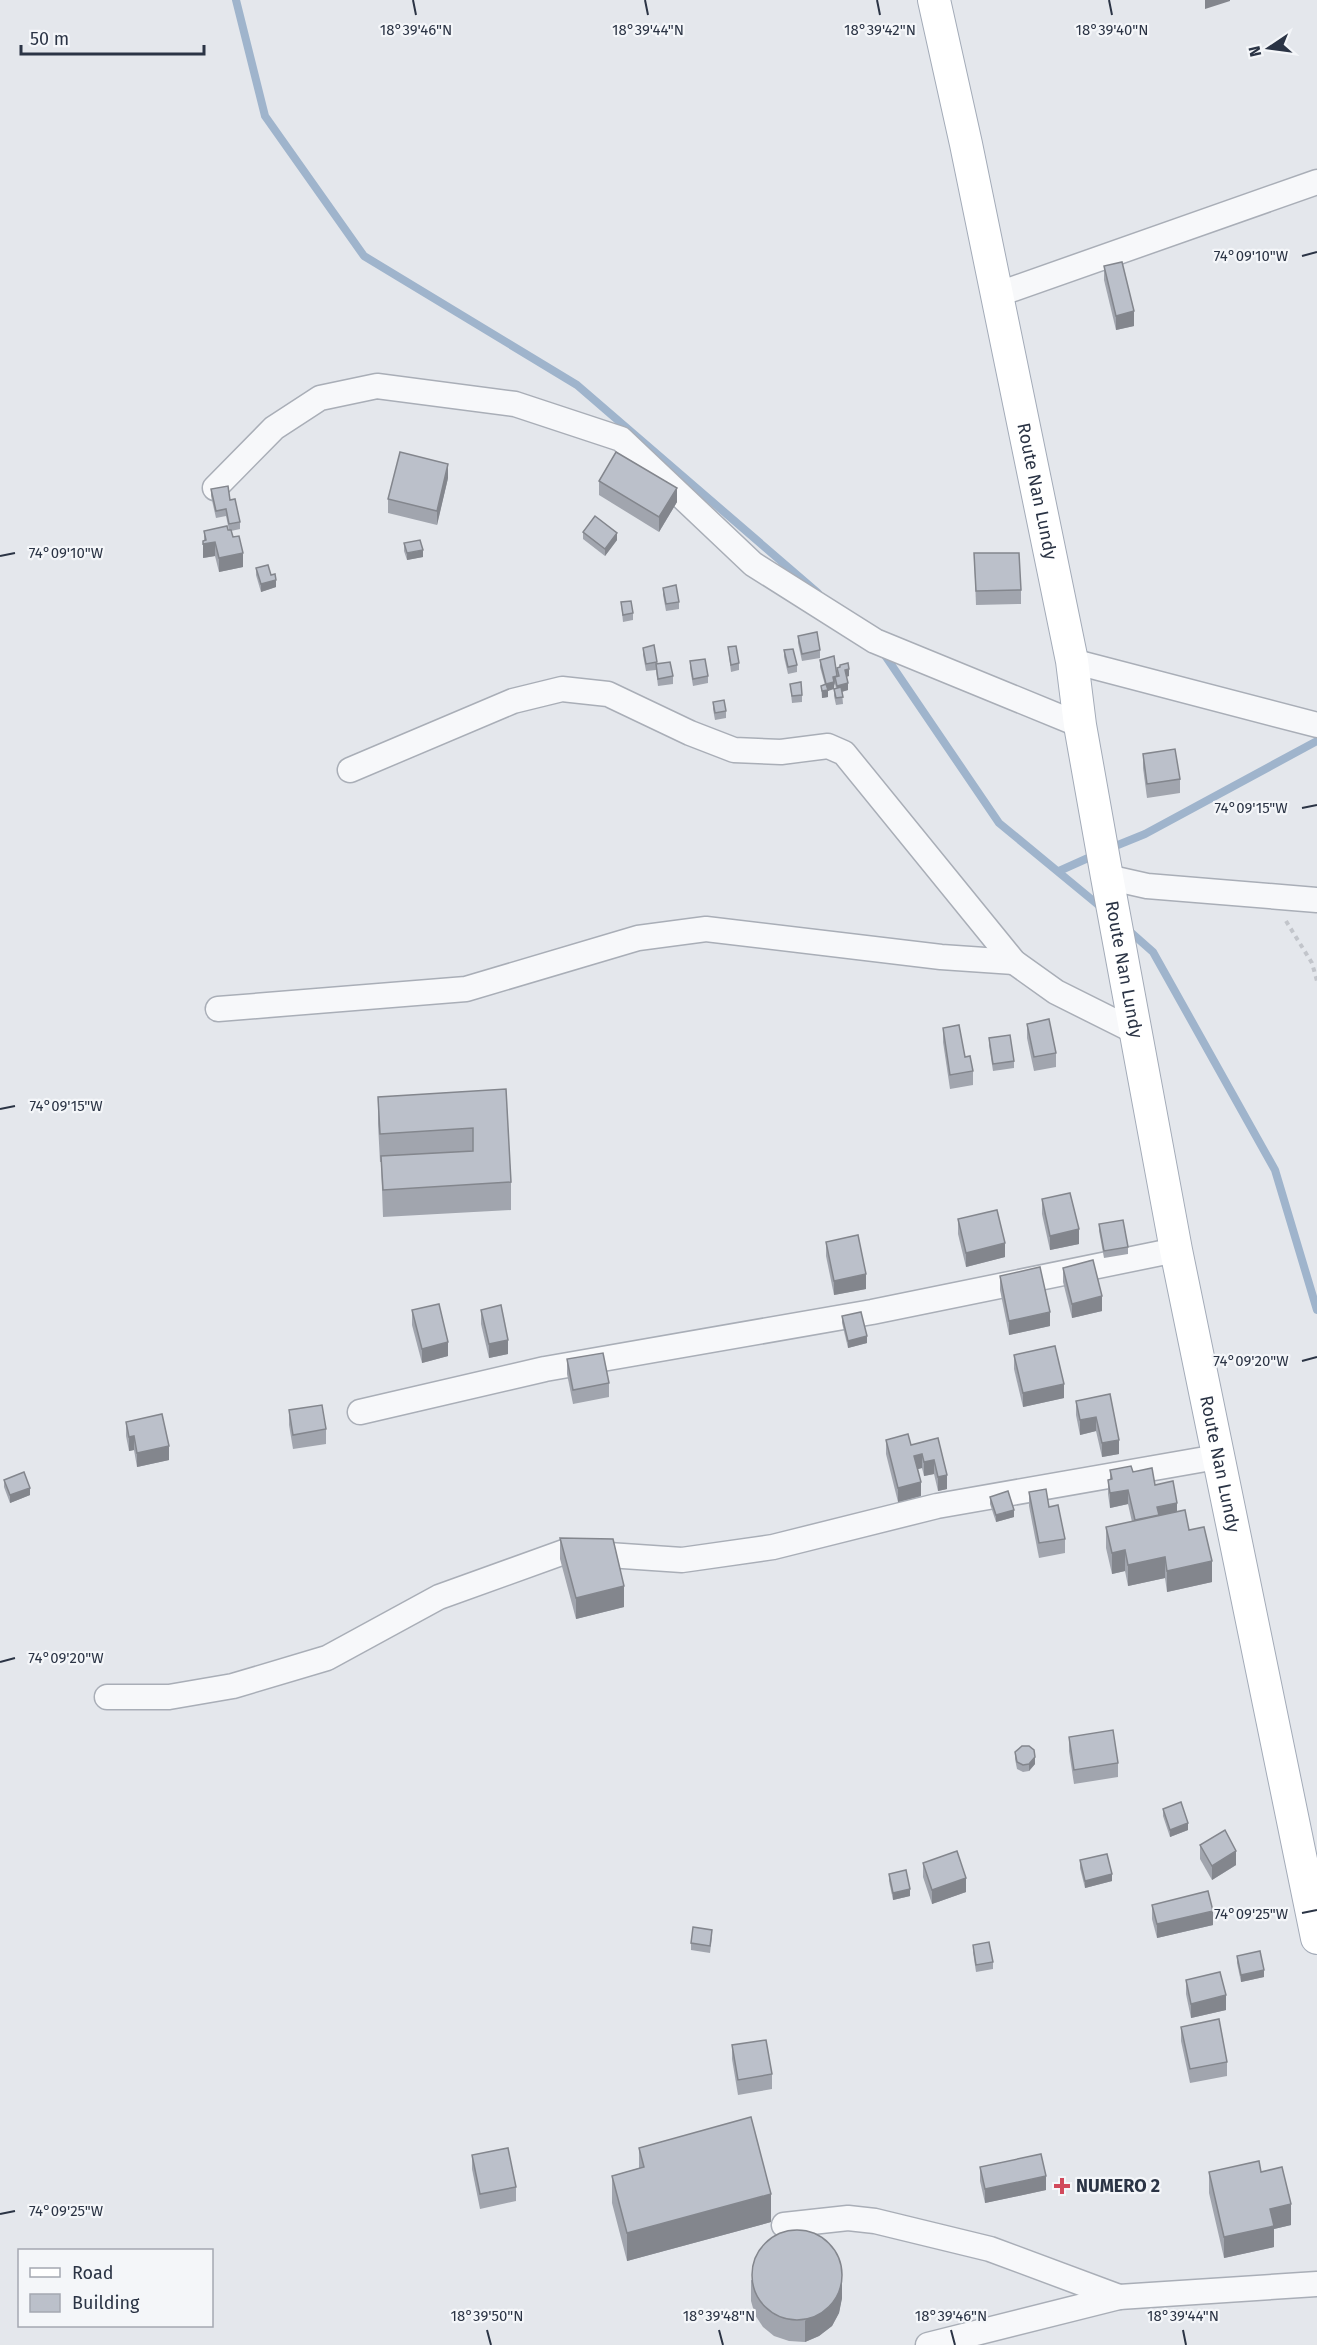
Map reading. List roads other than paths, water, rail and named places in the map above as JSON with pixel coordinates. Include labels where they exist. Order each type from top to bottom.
[{"type":"main road","name":"Route Nan Lundy","points":[[933,0],[966,144],[1072,661],[1080,725],[1176,1250],[1317,1938]]},
{"type":"street","points":[[996,295],[1317,182]]},
{"type":"street","points":[[215,488],[274,428],[320,398],[377,386],[515,404],[621,439],[753,564],[875,641],[1080,725]]},
{"type":"street","points":[[1072,661],[1317,725]]},
{"type":"street","points":[[350,770],[513,701],[562,689],[608,694],[690,733],[734,750],[781,752],[828,746],[844,753],[1014,962],[1056,992],[1136,1032]]},
{"type":"street","points":[[1107,877],[1147,886],[1317,900]]},
{"type":"street","points":[[218,1009],[466,989],[638,938],[706,929],[941,957],[1014,962]]},
{"type":"street","points":[[360,1412],[545,1369],[872,1312],[1176,1250]]},
{"type":"street","points":[[107,1697],[169,1697],[233,1686],[327,1658],[439,1597],[564,1552],[682,1560],[773,1547],[936,1506],[1217,1457]]},
{"type":"street","points":[[784,2225],[848,2218],[875,2221],[990,2249],[1119,2297]]},
{"type":"street","points":[[928,2345],[1119,2297],[1317,2284]]},
{"type":"waterway","points":[[236,0],[265,116],[364,256],[577,385],[818,593]]},
{"type":"waterway","points":[[882,651],[999,823],[1102,908]]},
{"type":"waterway","points":[[1108,849],[1145,834],[1317,741]]},
{"type":"waterway","points":[[1059,871],[1097,854]]},
{"type":"waterway","points":[[1127,929],[1153,952],[1275,1170],[1317,1310]]},
{"type":"place","name":"NUMERO 2","points":[[1062,2186]]}]
